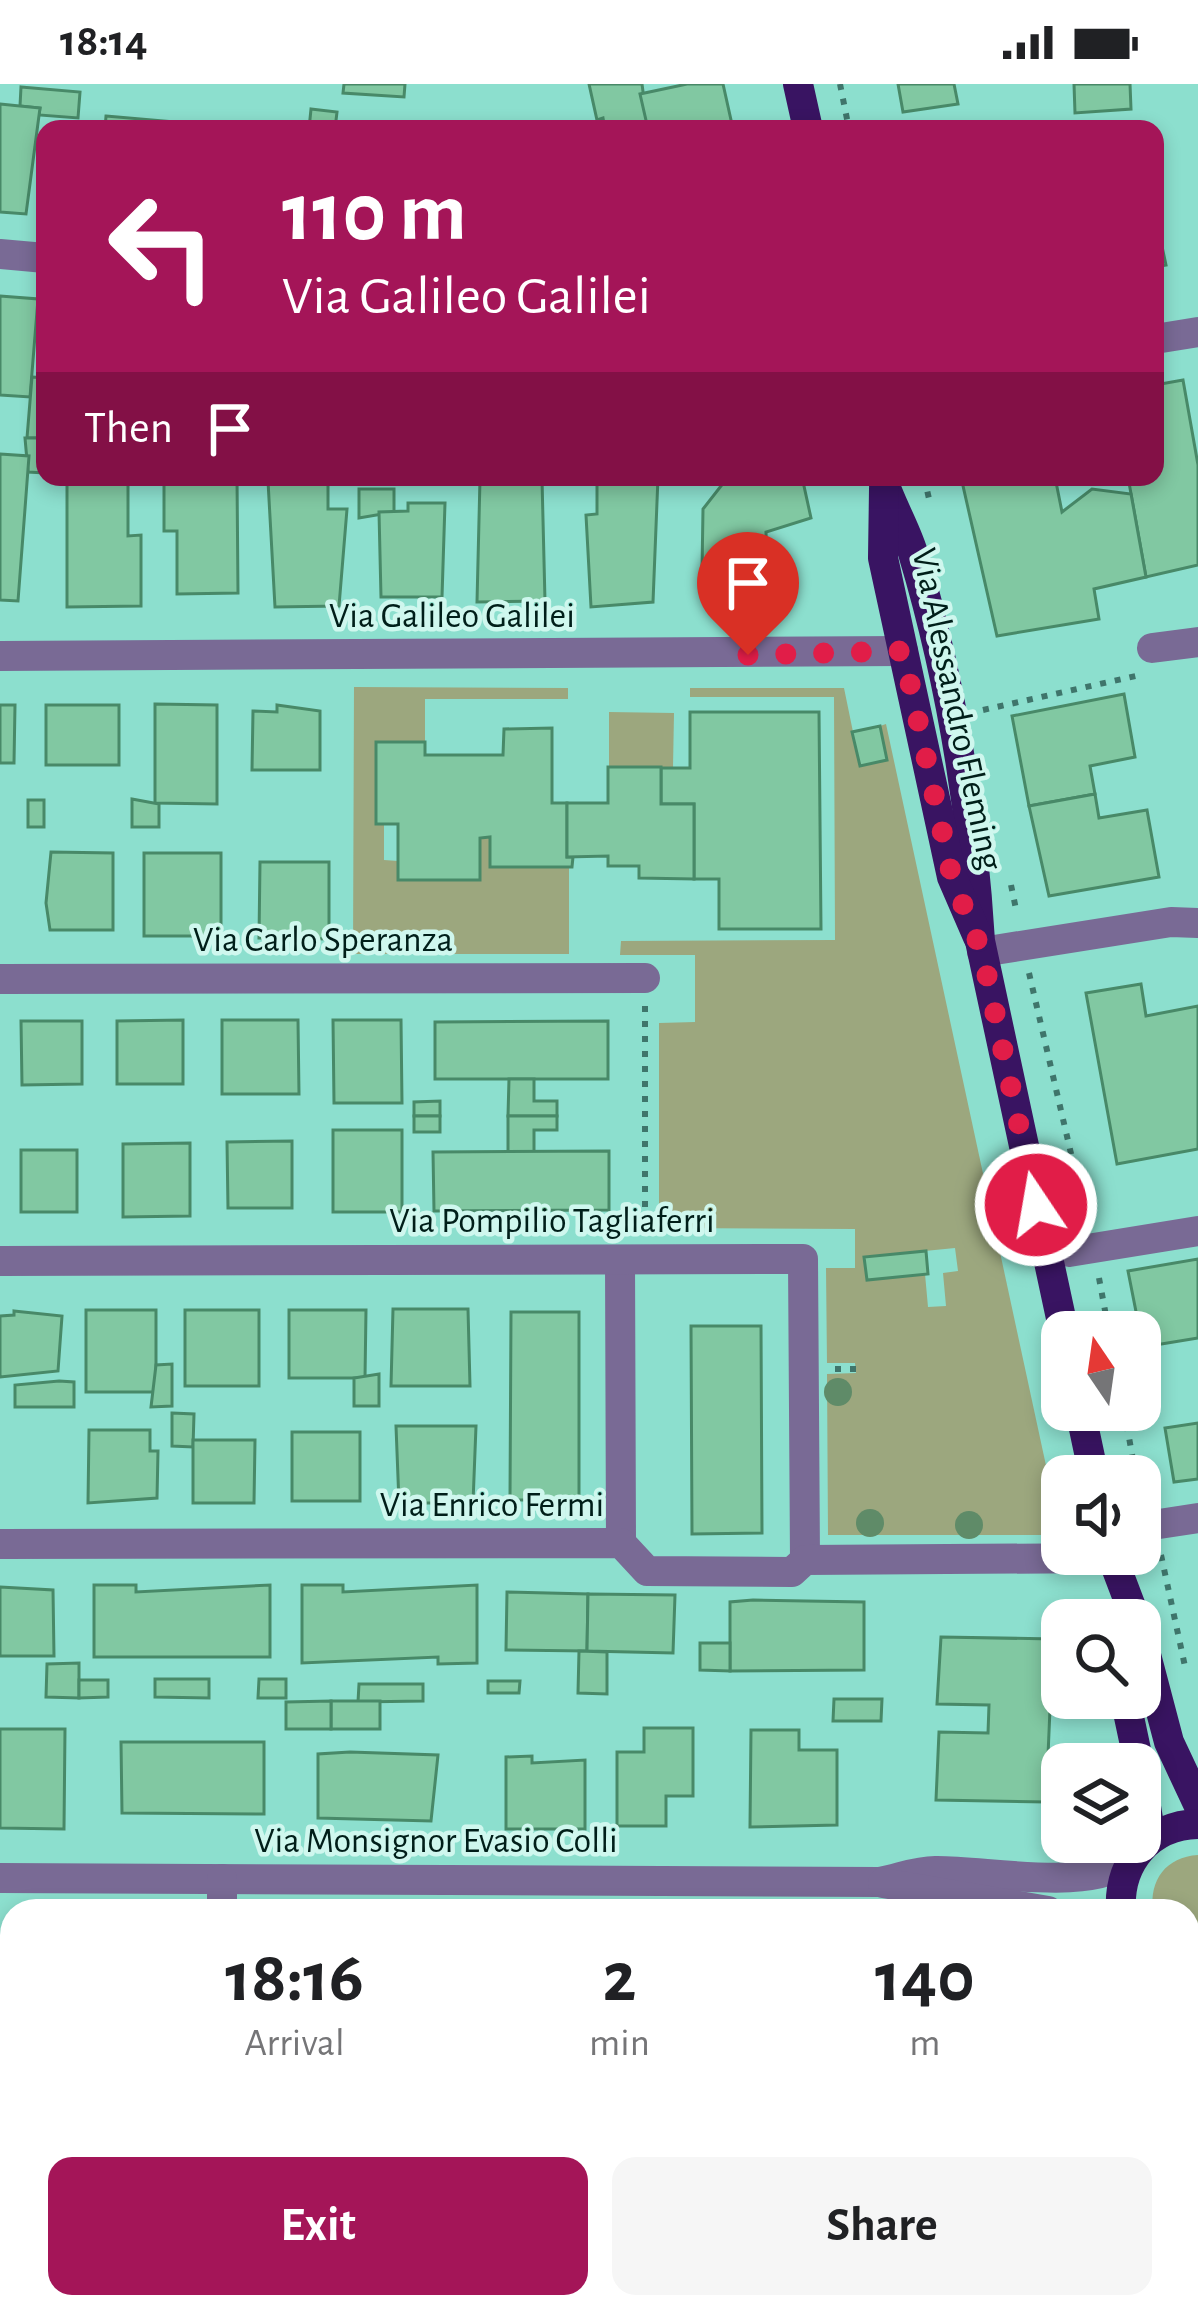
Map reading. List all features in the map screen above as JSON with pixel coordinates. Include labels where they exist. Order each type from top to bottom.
[{"type":"main road","points":[[798,84],[806,120]]},
{"type":"main road","name":"Via Alessandro Fleming","points":[[882,486],[881,548],[903,651],[952,877],[982,952],[1059,1311]]},
{"type":"main road","name":"Via Alessandro Fleming","points":[[886,486],[913,551],[949,699],[980,880],[982,952]]},
{"type":"main road","points":[[1161,1712],[1169,1742],[1198,1804]]},
{"type":"main road","points":[[1161,1833],[1198,1824]]},
{"type":"main road","points":[[1121,1899],[1130,1863]]},
{"type":"street","points":[[0,254],[36,257]]},
{"type":"street","points":[[1164,338],[1198,332]]},
{"type":"street","points":[[1152,648],[1198,642]]},
{"type":"street","name":"Via Galileo Galilei","points":[[0,656],[903,651]]},
{"type":"street","points":[[982,952],[1171,922],[1198,923]]},
{"type":"street","name":"Via Carlo Speranza","points":[[0,980],[645,978]]},
{"type":"street","points":[[1081,1250],[1198,1231]]},
{"type":"street","name":"Via Pompilio Tagliaferri","points":[[0,1261],[803,1259],[805,1560]]},
{"type":"street","points":[[621,1544],[633,1260]]},
{"type":"street","points":[[1161,1524],[1198,1518]]},
{"type":"street","name":"Via Enrico Fermi","points":[[0,1544],[621,1544],[647,1570],[792,1572],[805,1560],[1041,1557]]},
{"type":"street","name":"Via Monsignor Evasio Colli","points":[[869,1896],[933,1870],[1088,1877],[1125,1863]]},
{"type":"street","name":"Via Monsignor Evasio Colli","points":[[0,1878],[221,1879],[905,1899]]},
{"type":"street","points":[[221,1879],[222,1899]]},
{"type":"path","points":[[840,84],[847,120]]},
{"type":"path","points":[[926,486],[934,520]]},
{"type":"path","points":[[973,690],[978,712],[1148,673],[1152,648]]},
{"type":"path","points":[[1009,874],[1081,1250],[1102,1311]]},
{"type":"path","points":[[633,1260],[645,978]]},
{"type":"path","points":[[1161,1554],[1168,1567],[1190,1693]]},
{"type":"green space","points":[[354,687],[568,688],[568,699],[425,699],[425,742],[376,742],[376,823],[384,824],[384,860],[398,861],[399,880],[480,880],[480,838],[490,837],[490,867],[569,866],[569,954],[353,954]]},
{"type":"green space","points":[[690,688],[844,688],[860,766],[887,760],[880,726],[886,724],[1044,1455],[1041,1535],[828,1535],[827,1374],[856,1373],[855,1363],[827,1363],[826,1268],[855,1268],[855,1229],[659,1228],[659,1023],[695,1022],[695,955],[620,955],[621,941],[835,940],[834,697],[690,697]],"holes":[[[955,1248],[958,1271],[943,1273],[946,1306],[928,1307],[925,1274],[867,1280],[864,1257]]]},
{"type":"green space","points":[[609,712],[674,713],[673,768],[609,767]]},
{"type":"green space","points":[[1198,1855],[1198,1899],[1152,1899],[1162,1872]]},
{"type":"building","points":[[344,84],[405,84],[404,97],[343,93]]},
{"type":"building","points":[[589,84],[642,84],[647,120],[597,120]]},
{"type":"building","points":[[687,84],[723,84],[731,120],[646,120],[640,94]]},
{"type":"building","points":[[898,84],[954,84],[958,104],[903,112]]},
{"type":"building","points":[[1074,84],[1130,84],[1131,109],[1075,113]]},
{"type":"building","points":[[21,87],[80,92],[78,118],[39,115],[40,108],[20,106]]},
{"type":"building","points":[[0,104],[40,108],[26,214],[0,212]]},
{"type":"building","points":[[311,109],[337,112],[336,120],[310,120]]},
{"type":"building","points":[[106,116],[153,120],[106,120]]},
{"type":"building","points":[[0,296],[36,299],[30,397],[0,395]]},
{"type":"building","points":[[32,377],[36,377],[36,438],[27,438]]},
{"type":"building","points":[[1183,380],[1198,465],[1198,565],[1146,577],[1130,486],[1164,486],[1164,383]]},
{"type":"building","points":[[25,438],[36,438],[36,472],[28,472]]},
{"type":"building","points":[[0,454],[29,456],[18,601],[0,600]]},
{"type":"building","points":[[67,486],[128,486],[128,536],[141,535],[141,606],[67,607]]},
{"type":"building","points":[[164,486],[237,486],[238,593],[177,594],[177,531],[164,531]]},
{"type":"building","points":[[268,486],[328,486],[328,509],[347,509],[339,606],[275,607]]},
{"type":"building","points":[[480,486],[542,486],[545,601],[477,602]]},
{"type":"building","points":[[597,486],[658,486],[653,602],[591,607],[586,515],[597,514]]},
{"type":"building","points":[[721,486],[804,486],[811,518],[766,532],[767,572],[702,572],[703,509]]},
{"type":"building","points":[[963,486],[1057,486],[1062,512],[1092,489],[1131,494],[1146,577],[1094,589],[1099,619],[997,636]]},
{"type":"building","points":[[359,489],[394,489],[394,512],[359,518]]},
{"type":"building","points":[[408,503],[445,503],[442,597],[381,597],[379,512],[408,511]]},
{"type":"building","points":[[1124,694],[1135,757],[1090,766],[1095,794],[1029,806],[1012,716]]},
{"type":"building","points":[[155,704],[217,705],[217,804],[155,803]]},
{"type":"building","points":[[0,705],[15,705],[14,763],[0,763]]},
{"type":"building","points":[[46,705],[119,705],[119,765],[46,765]]},
{"type":"building","points":[[277,705],[320,711],[320,770],[252,770],[253,711],[277,712]]},
{"type":"building","points":[[690,712],[819,712],[821,929],[719,929],[719,879],[694,879],[694,804],[661,804],[661,768],[690,768]]},
{"type":"building","points":[[880,726],[887,760],[860,766],[852,732]]},
{"type":"building","points":[[552,728],[552,803],[567,803],[567,857],[573,857],[572,867],[490,867],[490,837],[480,838],[480,880],[398,880],[398,824],[376,824],[376,742],[425,742],[425,755],[503,755],[504,729]]},
{"type":"building","points":[[608,767],[661,767],[661,804],[694,804],[694,879],[639,878],[639,866],[608,866],[608,856],[567,857],[567,803],[608,803]]},
{"type":"building","points":[[1095,794],[1099,818],[1147,810],[1159,877],[1049,896],[1029,806]]},
{"type":"building","points":[[132,799],[159,804],[159,827],[132,827]]},
{"type":"building","points":[[28,800],[44,800],[44,827],[28,827]]},
{"type":"building","points":[[51,852],[113,853],[113,930],[50,930],[46,903]]},
{"type":"building","points":[[144,853],[221,853],[221,936],[144,936]]},
{"type":"building","points":[[260,862],[329,862],[329,939],[259,938]]},
{"type":"building","points":[[1141,984],[1146,1016],[1198,1006],[1198,1149],[1117,1164],[1086,993]]},
{"type":"building","points":[[183,1020],[183,1084],[117,1084],[117,1021]]},
{"type":"building","points":[[222,1020],[298,1020],[299,1094],[222,1094]]},
{"type":"building","points":[[333,1020],[401,1020],[402,1103],[334,1103]]},
{"type":"building","points":[[21,1021],[82,1021],[82,1084],[22,1085]]},
{"type":"building","points":[[608,1021],[608,1079],[435,1079],[435,1022]]},
{"type":"building","points":[[509,1079],[534,1079],[534,1101],[557,1101],[557,1116],[508,1116]]},
{"type":"building","points":[[440,1101],[440,1116],[414,1116],[414,1102]]},
{"type":"building","points":[[414,1116],[440,1116],[440,1132],[414,1132]]},
{"type":"building","points":[[508,1116],[557,1116],[557,1130],[534,1130],[534,1152],[508,1152]]},
{"type":"building","points":[[333,1130],[402,1130],[402,1212],[333,1212]]},
{"type":"building","points":[[292,1141],[292,1208],[228,1208],[227,1142]]},
{"type":"building","points":[[190,1143],[190,1216],[123,1217],[123,1144]]},
{"type":"building","points":[[21,1150],[77,1150],[77,1212],[21,1212]]},
{"type":"building","points":[[609,1151],[609,1210],[434,1211],[433,1152]]},
{"type":"building","points":[[926,1251],[928,1274],[867,1280],[864,1257]]},
{"type":"building","points":[[1198,1259],[1198,1338],[1161,1344],[1161,1311],[1136,1311],[1128,1271]]},
{"type":"building","points":[[393,1309],[468,1309],[470,1386],[391,1386]]},
{"type":"building","points":[[86,1310],[156,1310],[156,1392],[86,1392]]},
{"type":"building","points":[[185,1310],[259,1310],[259,1386],[185,1386]]},
{"type":"building","points":[[289,1310],[366,1310],[365,1378],[289,1378]]},
{"type":"building","points":[[14,1311],[62,1316],[58,1371],[0,1377],[0,1316],[14,1315]]},
{"type":"building","points":[[511,1312],[579,1312],[579,1500],[510,1500]]},
{"type":"building","points":[[691,1326],[761,1326],[762,1533],[692,1534]]},
{"type":"building","points":[[172,1364],[172,1406],[151,1407],[156,1365]]},
{"type":"building","points":[[379,1374],[379,1406],[354,1406],[354,1378]]},
{"type":"building","points":[[74,1382],[74,1407],[15,1407],[15,1385]]},
{"type":"building","points":[[172,1413],[194,1414],[193,1447],[172,1446]]},
{"type":"building","points":[[1198,1423],[1198,1479],[1174,1482],[1165,1428]]},
{"type":"building","points":[[396,1426],[476,1426],[473,1503],[399,1503]]},
{"type":"building","points":[[89,1430],[150,1430],[150,1451],[158,1451],[157,1498],[88,1503]]},
{"type":"building","points":[[292,1432],[360,1432],[360,1501],[292,1501]]},
{"type":"building","points":[[193,1440],[255,1440],[254,1503],[193,1503]]},
{"type":"building","points":[[94,1585],[136,1585],[136,1592],[270,1585],[270,1657],[94,1657]]},
{"type":"building","points":[[302,1585],[343,1585],[343,1592],[477,1585],[477,1663],[438,1664],[438,1657],[302,1663]]},
{"type":"building","points":[[0,1587],[53,1590],[54,1656],[0,1656]]},
{"type":"building","points":[[507,1592],[588,1594],[587,1651],[506,1650]]},
{"type":"building","points":[[588,1594],[675,1595],[673,1653],[587,1651]]},
{"type":"building","points":[[730,1602],[864,1602],[864,1670],[730,1671]]},
{"type":"building","points":[[941,1637],[1041,1639],[1041,1719],[1050,1719],[1049,1743],[1041,1743],[1041,1802],[936,1800],[939,1732],[988,1733],[989,1705],[937,1704]]},
{"type":"building","points":[[700,1643],[730,1643],[730,1671],[700,1670]]},
{"type":"building","points":[[579,1651],[607,1652],[607,1694],[578,1693]]},
{"type":"building","points":[[79,1663],[79,1698],[46,1697],[47,1664]]},
{"type":"building","points":[[155,1679],[209,1679],[209,1698],[155,1697]]},
{"type":"building","points":[[259,1679],[286,1679],[286,1698],[258,1698]]},
{"type":"building","points":[[79,1680],[108,1680],[108,1697],[79,1698]]},
{"type":"building","points":[[488,1681],[520,1681],[519,1693],[488,1693]]},
{"type":"building","points":[[359,1684],[423,1684],[423,1701],[358,1702]]},
{"type":"building","points":[[834,1699],[882,1699],[881,1721],[833,1721]]},
{"type":"building","points":[[331,1701],[380,1701],[380,1729],[331,1729]]},
{"type":"building","points":[[331,1701],[331,1729],[286,1729],[286,1702]]},
{"type":"building","points":[[644,1728],[693,1728],[693,1796],[666,1796],[666,1826],[617,1826],[617,1752],[644,1752]]},
{"type":"building","points":[[0,1729],[65,1729],[64,1829],[0,1828]]},
{"type":"building","points":[[751,1730],[799,1730],[799,1750],[837,1750],[837,1825],[750,1827]]},
{"type":"building","points":[[121,1742],[264,1742],[264,1814],[122,1813]]},
{"type":"building","points":[[318,1754],[438,1755],[431,1821],[318,1818]]},
{"type":"building","points":[[532,1756],[532,1763],[585,1760],[585,1829],[506,1829],[506,1757]]},
{"type":"route","points":[[748,655],[903,651],[952,877],[982,952],[1036,1205]]}]
